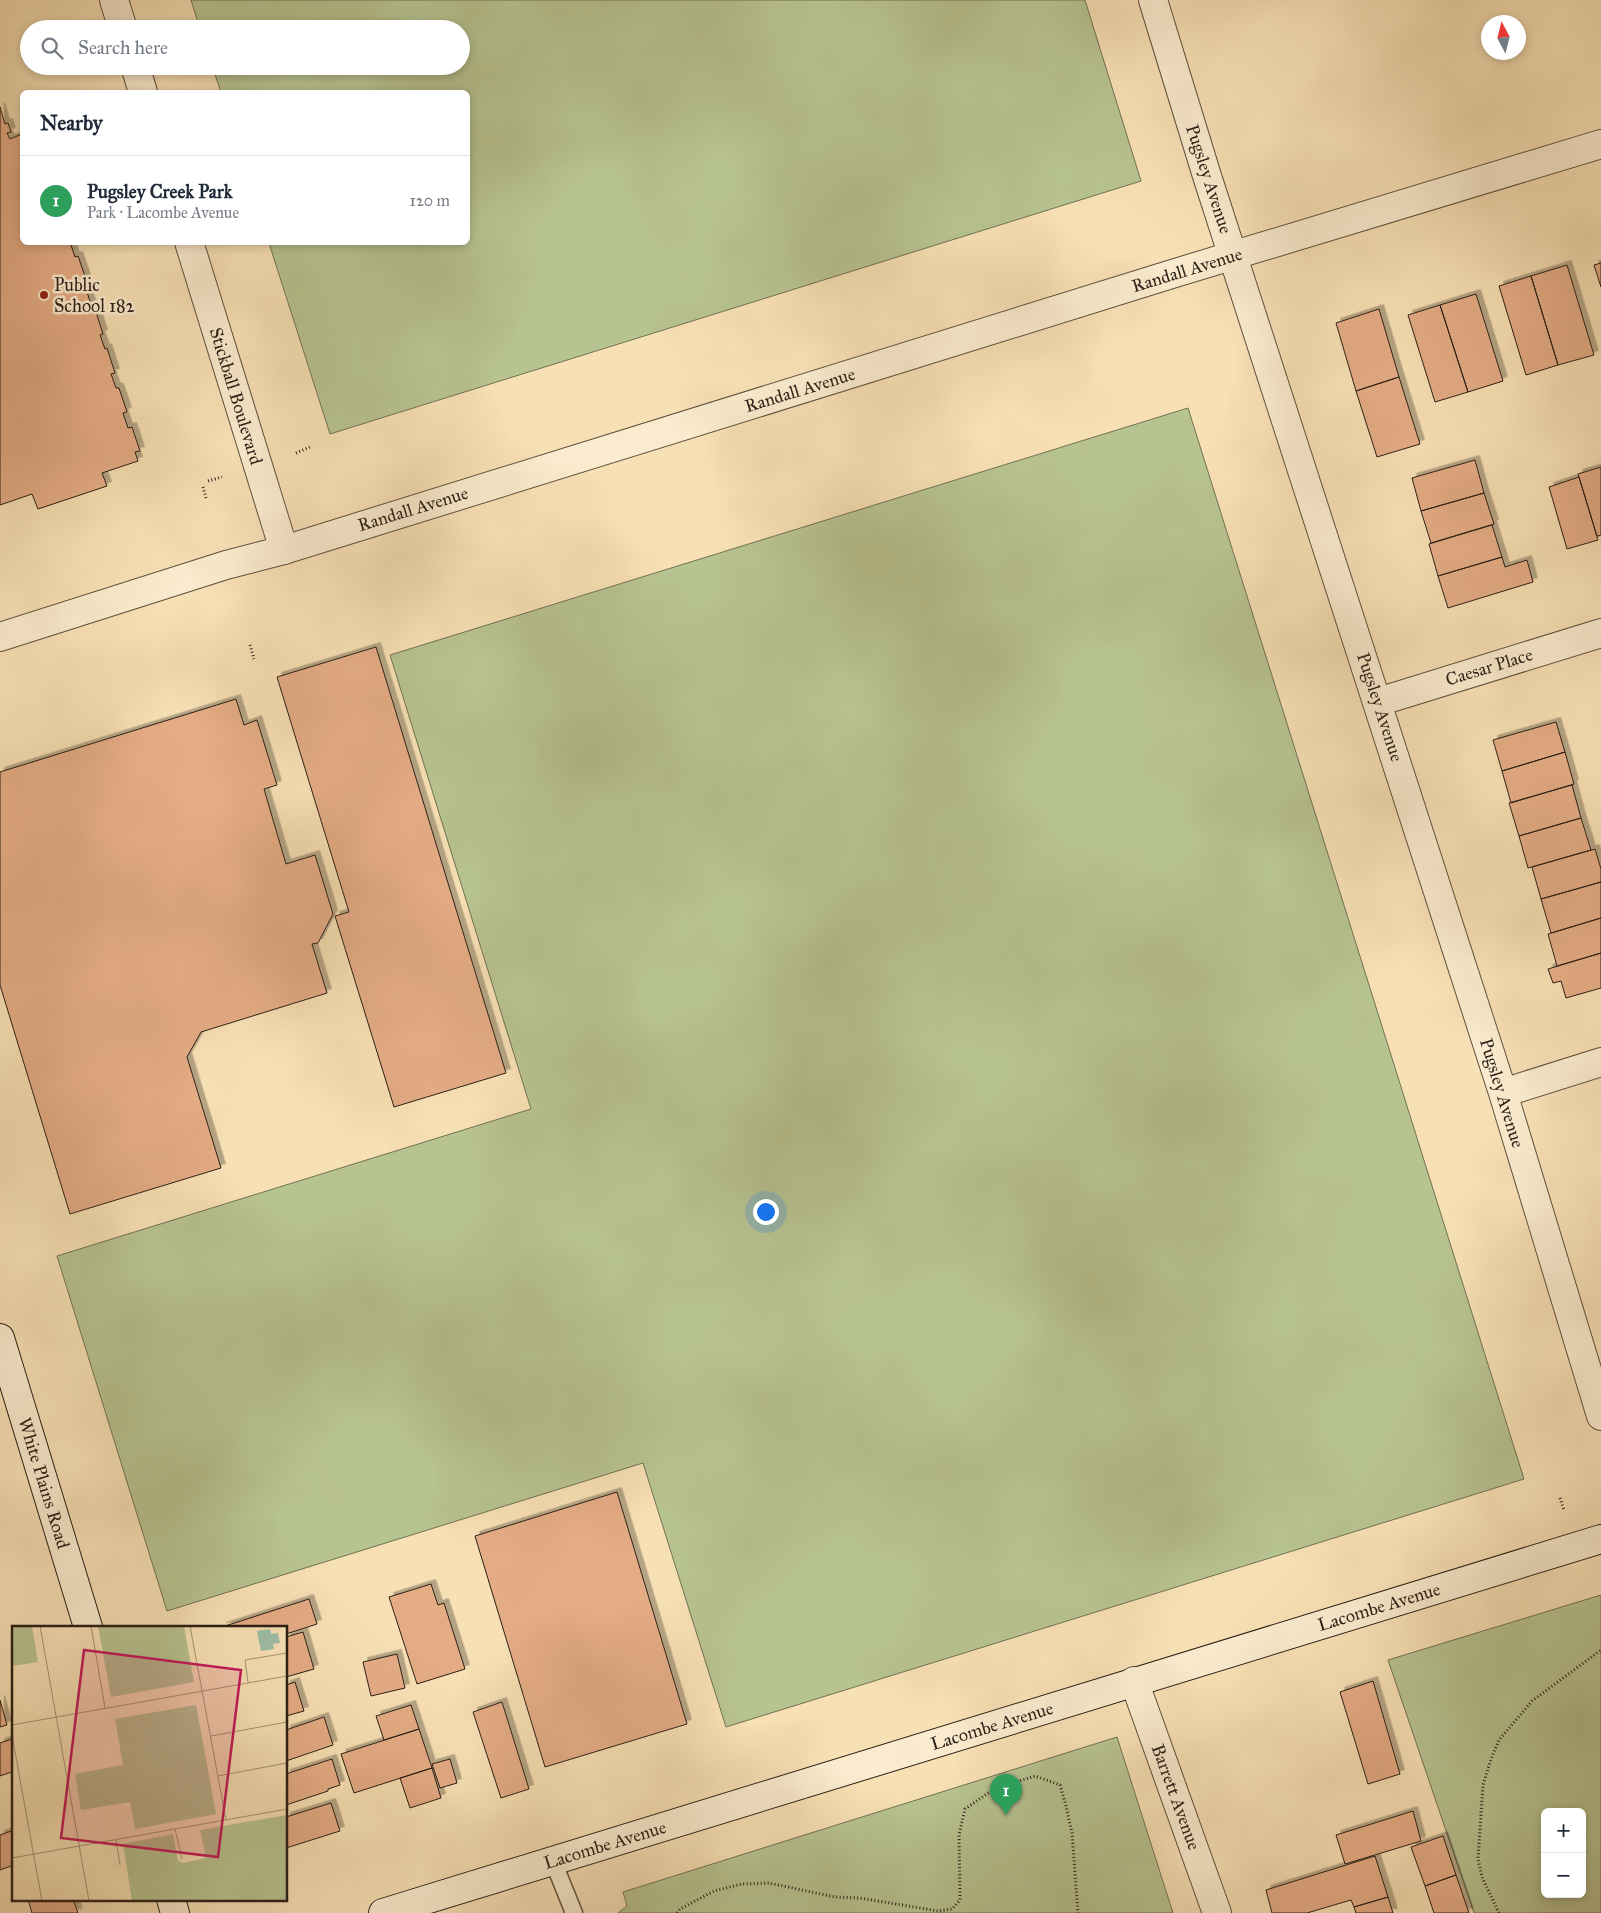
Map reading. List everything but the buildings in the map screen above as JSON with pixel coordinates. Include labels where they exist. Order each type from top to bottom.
[{"type":"street","points":[[114,0],[120,20]]},
{"type":"street","name":"Pugsley Avenue","points":[[1153,0],[1233,256],[1503,1092],[1601,1416]]},
{"type":"street","points":[[138,75],[142,90]]},
{"type":"street","name":"Randall Avenue","points":[[0,637],[216,568],[284,550],[1601,144]]},
{"type":"street","name":"Stickball Boulevard","points":[[190,245],[284,550]]},
{"type":"street","name":"Caesar Place","points":[[1378,702],[1601,633]]},
{"type":"street","points":[[1503,1092],[1601,1062]]},
{"type":"street","name":"White Plains Road","points":[[0,1338],[88,1626]]},
{"type":"street","name":"Lacombe Avenue","points":[[383,1913],[1601,1539]]},
{"type":"street","name":"Barrett Avenue","points":[[1134,1682],[1217,1913]]},
{"type":"street","points":[[171,1900],[175,1913]]},
{"type":"lane","points":[[553,1861],[574,1913]]},
{"type":"path","points":[[296,453],[310,447]]},
{"type":"path","points":[[208,481],[222,478]]},
{"type":"path","points":[[203,487],[206,498]]},
{"type":"path","points":[[250,645],[254,658]]},
{"type":"path","points":[[1560,1498],[1564,1510]]},
{"type":"path","points":[[1499,1913],[1482,1877],[1478,1858],[1483,1785],[1491,1759],[1499,1740],[1532,1701],[1601,1650]]},
{"type":"path","points":[[677,1913],[680,1909],[714,1891],[742,1884],[769,1883],[835,1897],[860,1898],[938,1911],[952,1909],[960,1900],[959,1835],[965,1809],[994,1789],[1035,1776],[1060,1785],[1072,1833],[1078,1913]]},
{"type":"green space","points":[[191,0],[1085,0],[1141,181],[330,434],[270,245],[470,245],[470,90],[220,90],[215,75],[470,75],[470,20],[197,20]]},
{"type":"green space","points":[[1188,408],[1524,1479],[726,1727],[643,1463],[167,1611],[57,1256],[531,1109],[390,655]]},
{"type":"green space","points":[[1601,1595],[1601,1913],[1474,1913],[1388,1660]]},
{"type":"green space","points":[[1117,1737],[1173,1913],[618,1913],[627,1906],[623,1892]]},
{"type":"place","name":"Public School 182","points":[[44,295]]},
{"type":"place","name":"Pugsley Creek Park","points":[[1006,1815]]}]
